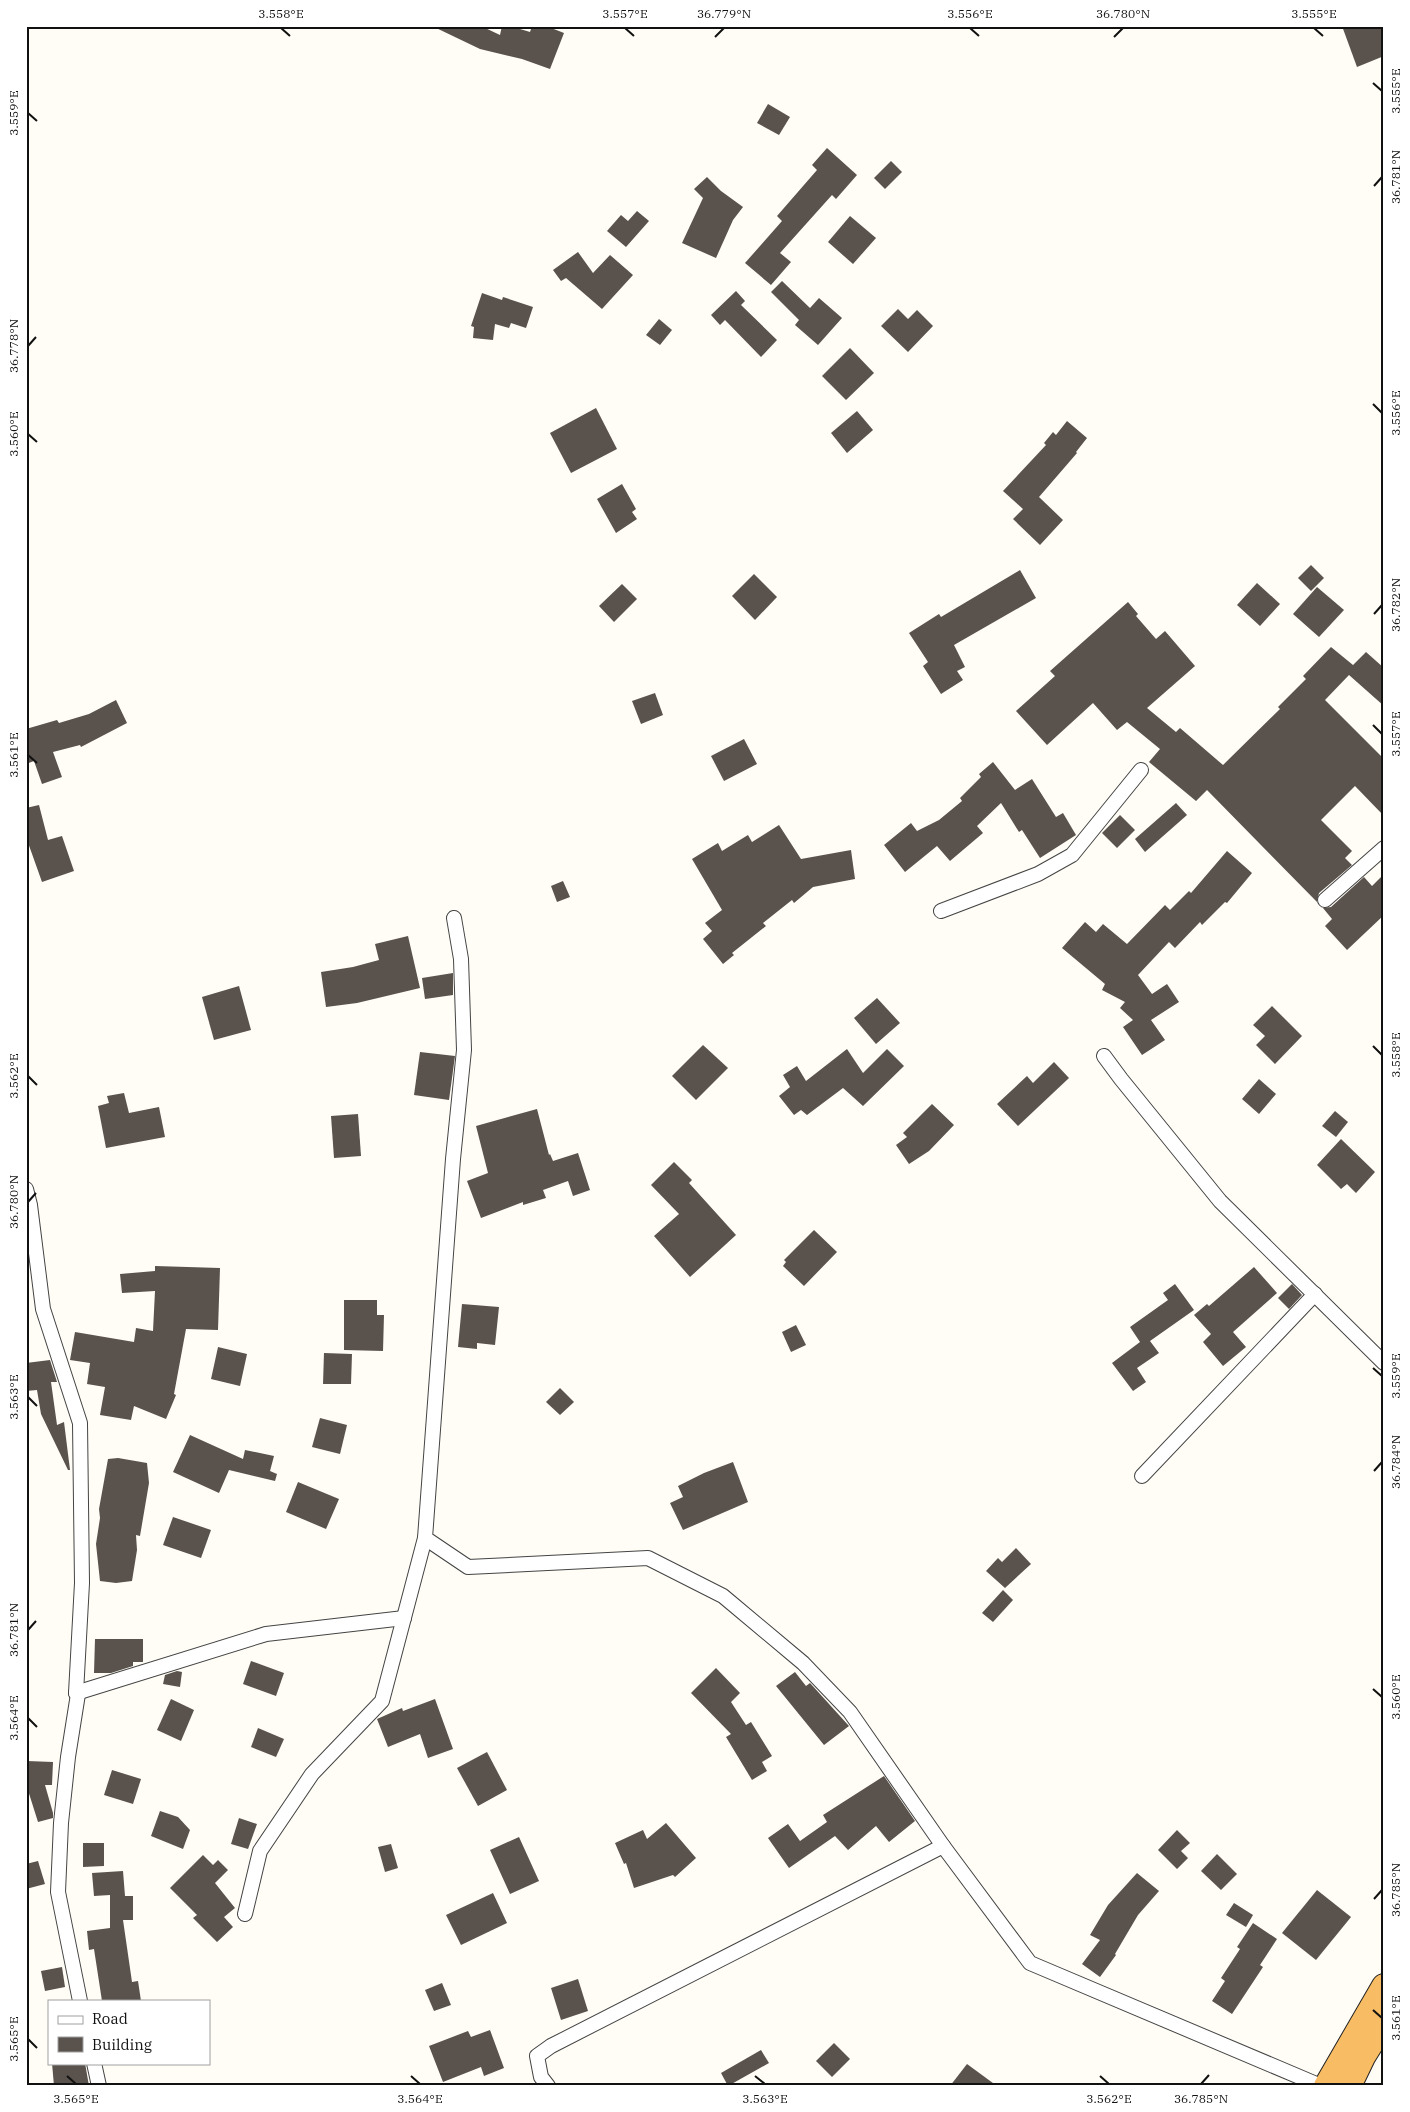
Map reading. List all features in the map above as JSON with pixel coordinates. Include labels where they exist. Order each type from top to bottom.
[{"type":"highway","points":[[1326,2086],[1384,1986]]},
{"type":"highway","points":[[1349,2086],[1384,2023]]},
{"type":"street","points":[[941,911],[1038,874],[1072,855],[1141,770]]},
{"type":"street","points":[[1326,900],[1384,848]]},
{"type":"street","points":[[245,1914],[260,1851],[312,1774],[382,1701],[425,1538],[453,1159],[464,1050],[461,959],[454,918]]},
{"type":"street","points":[[1104,1056],[1220,1201],[1384,1363]]},
{"type":"street","points":[[26,1189],[30,1205],[43,1309],[80,1423],[82,1584],[76,1693],[78,1694],[68,1757],[61,1822],[58,1892],[80,2000]]},
{"type":"street","points":[[1142,1476],[1315,1294]]},
{"type":"street","points":[[425,1538],[468,1567],[648,1558],[722,1596],[803,1663],[850,1712],[943,1846],[1030,1963],[1321,2086]]},
{"type":"street","points":[[76,1693],[266,1634],[404,1618]]},
{"type":"street","points":[[548,2086],[541,2077],[537,2056],[551,2046],[943,1846]]},
{"type":"street","points":[[94,2064],[99,2086]]},
{"type":"building","points":[[432,26],[481,26],[500,35],[502,26],[510,26],[530,32],[532,26],[546,26],[564,33],[550,69],[522,59],[480,49]]},
{"type":"building","points":[[1342,26],[1384,26],[1384,56],[1357,67]]},
{"type":"building","points":[[768,104],[790,117],[779,135],[757,123]]},
{"type":"building","points":[[827,148],[857,175],[836,199],[832,195],[780,253],[791,262],[771,285],[745,263],[782,221],[777,216],[817,170],[812,165]]},
{"type":"building","points":[[891,161],[902,172],[885,189],[874,178]]},
{"type":"building","points":[[707,177],[721,191],[743,207],[733,220],[716,258],[682,243],[703,198],[694,189]]},
{"type":"building","points":[[637,211],[649,221],[626,247],[607,231],[621,215],[628,221]]},
{"type":"building","points":[[850,216],[876,238],[853,264],[828,242]]},
{"type":"building","points":[[578,252],[593,273],[610,255],[633,275],[602,309],[566,278],[561,281],[553,270]]},
{"type":"building","points":[[782,281],[810,308],[819,298],[842,318],[818,345],[795,325],[799,320],[771,292]]},
{"type":"building","points":[[736,291],[745,301],[741,305],[777,340],[761,357],[725,320],[720,325],[711,315]]},
{"type":"building","points":[[482,293],[502,300],[503,297],[533,307],[526,328],[511,323],[509,328],[495,324],[493,340],[473,338],[474,327],[471,326]]},
{"type":"building","points":[[898,309],[908,319],[917,310],[933,326],[908,352],[881,326]]},
{"type":"building","points":[[659,319],[672,330],[660,345],[646,335]]},
{"type":"building","points":[[850,348],[874,373],[846,400],[822,376]]},
{"type":"building","points":[[596,408],[617,449],[571,473],[550,433]]},
{"type":"building","points":[[857,411],[873,430],[847,453],[831,433]]},
{"type":"building","points":[[1067,421],[1087,438],[1077,453],[1039,497],[1063,520],[1040,545],[1013,519],[1023,509],[1003,491],[1046,445],[1044,443],[1053,432],[1056,435]]},
{"type":"building","points":[[622,484],[636,509],[632,512],[637,519],[616,533],[597,499]]},
{"type":"building","points":[[1311,565],[1324,578],[1311,591],[1298,578]]},
{"type":"building","points":[[1020,570],[1036,598],[954,645],[965,667],[957,671],[963,680],[941,694],[923,666],[928,662],[909,633],[939,614],[941,617]]},
{"type":"building","points":[[754,574],[777,597],[755,620],[732,596]]},
{"type":"building","points":[[1257,583],[1280,604],[1260,626],[1237,605]]},
{"type":"building","points":[[622,584],[637,599],[614,622],[599,606]]},
{"type":"building","points":[[1317,587],[1344,610],[1319,637],[1293,614]]},
{"type":"building","points":[[1128,602],[1138,614],[1136,616],[1156,639],[1165,631],[1195,666],[1147,708],[1176,732],[1180,728],[1223,765],[1280,709],[1278,707],[1306,679],[1303,676],[1331,647],[1353,665],[1366,652],[1384,668],[1384,706],[1349,675],[1325,700],[1384,759],[1384,816],[1355,786],[1321,820],[1352,851],[1345,858],[1352,865],[1319,893],[1317,902],[1207,790],[1196,801],[1149,762],[1160,749],[1127,722],[1117,730],[1093,703],[1047,745],[1016,711],[1055,676],[1050,671]]},
{"type":"building","points":[[655,693],[663,715],[641,724],[632,701]]},
{"type":"building","points":[[116,700],[127,723],[81,747],[80,745],[53,752],[62,777],[42,784],[34,761],[26,764],[26,729],[57,720],[59,723],[89,714]]},
{"type":"building","points":[[744,739],[757,764],[724,781],[711,756]]},
{"type":"building","points":[[993,762],[1015,790],[1032,779],[1056,817],[1063,813],[1076,835],[1040,858],[1022,830],[1019,832],[1001,803],[977,826],[983,833],[950,861],[937,846],[905,872],[884,845],[911,823],[917,831],[939,820],[962,801],[960,798],[981,777],[979,774]]},
{"type":"building","points":[[1176,803],[1187,815],[1145,852],[1135,839]]},
{"type":"building","points":[[39,805],[48,840],[62,836],[74,871],[42,882],[26,837],[26,808]]},
{"type":"building","points":[[1120,815],[1135,830],[1117,848],[1102,833]]},
{"type":"building","points":[[779,825],[801,859],[851,850],[855,879],[813,887],[794,903],[792,900],[763,923],[766,926],[732,953],[734,955],[723,964],[703,939],[712,931],[705,923],[722,910],[692,859],[718,843],[722,851],[748,835],[752,842]]},
{"type":"building","points":[[1227,851],[1252,873],[1227,903],[1225,902],[1202,925],[1200,922],[1175,948],[1169,942],[1138,975],[1152,994],[1167,984],[1179,1002],[1151,1020],[1165,1040],[1142,1055],[1123,1027],[1133,1020],[1120,1008],[1125,1002],[1102,990],[1105,984],[1062,948],[1085,922],[1096,932],[1103,924],[1127,944],[1165,905],[1170,910],[1189,891],[1191,893]]},
{"type":"building","points":[[1384,874],[1384,915],[1347,950],[1325,926],[1332,919],[1323,908],[1331,907],[1364,877],[1372,886]]},
{"type":"building","points":[[563,881],[570,897],[557,902],[551,886]]},
{"type":"building","points":[[408,936],[420,988],[357,1003],[326,1007],[321,972],[353,967],[379,960],[375,944]]},
{"type":"building","points":[[453,973],[453,995],[425,999],[422,978]]},
{"type":"building","points":[[239,986],[251,1030],[214,1040],[202,997]]},
{"type":"building","points":[[877,998],[900,1023],[876,1044],[854,1018]]},
{"type":"building","points":[[1272,1006],[1302,1036],[1275,1064],[1256,1045],[1265,1036],[1253,1025]]},
{"type":"building","points":[[703,1045],[728,1068],[696,1100],[672,1076]]},
{"type":"building","points":[[847,1049],[863,1073],[887,1049],[904,1066],[863,1106],[843,1088],[807,1115],[801,1110],[794,1115],[779,1096],[790,1087],[783,1075],[797,1066],[806,1081]]},
{"type":"building","points":[[420,1052],[455,1056],[449,1100],[414,1095]]},
{"type":"building","points":[[1054,1062],[1069,1078],[1018,1126],[997,1104],[1027,1076],[1033,1083]]},
{"type":"building","points":[[1259,1079],[1276,1094],[1259,1114],[1242,1099]]},
{"type":"building","points":[[124,1093],[129,1113],[159,1107],[165,1137],[106,1148],[98,1106],[109,1103],[107,1096]]},
{"type":"building","points":[[932,1104],[954,1125],[929,1151],[909,1164],[896,1145],[907,1137],[903,1133]]},
{"type":"building","points":[[537,1109],[549,1155],[553,1161],[578,1153],[590,1190],[573,1196],[568,1181],[543,1190],[546,1198],[523,1205],[523,1202],[481,1218],[467,1181],[488,1173],[476,1126]]},
{"type":"building","points":[[1335,1111],[1348,1122],[1336,1137],[1322,1126]]},
{"type":"building","points":[[358,1114],[361,1156],[334,1158],[331,1116]]},
{"type":"building","points":[[1341,1139],[1375,1172],[1356,1193],[1347,1184],[1341,1189],[1317,1165]]},
{"type":"building","points":[[674,1162],[692,1180],[689,1183],[736,1235],[690,1277],[654,1236],[679,1214],[651,1185]]},
{"type":"building","points":[[814,1230],[837,1252],[804,1286],[783,1266],[786,1262],[784,1260]]},
{"type":"building","points":[[155,1266],[220,1268],[218,1330],[186,1329],[174,1394],[176,1395],[166,1419],[134,1406],[131,1420],[100,1415],[105,1387],[87,1384],[90,1363],[70,1360],[75,1332],[134,1342],[136,1328],[153,1331],[155,1291],[122,1293],[120,1274],[155,1271]]},
{"type":"building","points":[[1254,1267],[1277,1293],[1233,1332],[1246,1347],[1223,1366],[1203,1342],[1211,1334],[1194,1315],[1207,1304],[1209,1306]]},
{"type":"building","points":[[1175,1284],[1194,1310],[1150,1341],[1159,1353],[1137,1368],[1146,1382],[1133,1391],[1112,1363],[1140,1342],[1130,1327],[1168,1300],[1163,1293]]},
{"type":"building","points":[[1292,1284],[1302,1295],[1289,1309],[1278,1298]]},
{"type":"building","points":[[344,1300],[377,1300],[377,1315],[384,1315],[383,1351],[344,1350]]},
{"type":"building","points":[[462,1304],[499,1307],[495,1345],[477,1343],[477,1349],[458,1347]]},
{"type":"building","points":[[796,1325],[806,1345],[791,1352],[782,1332]]},
{"type":"building","points":[[218,1347],[247,1354],[240,1386],[211,1379]]},
{"type":"building","points":[[324,1353],[352,1354],[351,1384],[323,1384]]},
{"type":"building","points":[[50,1360],[57,1382],[51,1382],[57,1425],[64,1422],[70,1470],[68,1470],[41,1414],[37,1390],[26,1391],[26,1363]]},
{"type":"building","points":[[560,1388],[574,1402],[560,1415],[546,1402]]},
{"type":"building","points":[[320,1418],[347,1425],[340,1454],[312,1447]]},
{"type":"building","points":[[190,1435],[243,1459],[245,1450],[274,1456],[270,1471],[277,1474],[275,1481],[229,1470],[219,1493],[173,1472]]},
{"type":"building","points":[[118,1458],[147,1463],[149,1483],[140,1536],[136,1535],[137,1550],[132,1581],[116,1583],[100,1581],[96,1544],[100,1518],[99,1509],[108,1459]]},
{"type":"building","points":[[733,1462],[748,1502],[683,1530],[670,1503],[683,1497],[678,1486],[704,1473]]},
{"type":"building","points":[[298,1482],[339,1499],[326,1529],[286,1512]]},
{"type":"building","points":[[173,1517],[211,1530],[201,1558],[163,1545]]},
{"type":"building","points":[[1016,1548],[1031,1564],[1005,1588],[986,1571],[998,1558],[1002,1562]]},
{"type":"building","points":[[1003,1590],[1013,1600],[993,1622],[982,1613]]},
{"type":"building","points":[[95,1639],[143,1639],[143,1662],[133,1662],[133,1666],[111,1673],[94,1673]]},
{"type":"building","points":[[251,1661],[284,1673],[276,1696],[243,1684]]},
{"type":"building","points":[[716,1668],[740,1693],[731,1702],[746,1725],[751,1722],[772,1756],[762,1762],[767,1771],[752,1780],[726,1737],[731,1734],[691,1693]]},
{"type":"building","points":[[177,1671],[182,1672],[180,1687],[163,1684],[165,1675]]},
{"type":"building","points":[[795,1672],[806,1686],[810,1683],[849,1726],[824,1745],[776,1686]]},
{"type":"building","points":[[171,1699],[194,1710],[181,1741],[157,1730]]},
{"type":"building","points":[[435,1699],[453,1749],[428,1758],[420,1734],[388,1747],[377,1719],[402,1708],[403,1711]]},
{"type":"building","points":[[258,1728],[284,1739],[276,1757],[251,1747]]},
{"type":"building","points":[[487,1752],[507,1790],[478,1806],[457,1768]]},
{"type":"building","points":[[27,1761],[53,1762],[52,1785],[45,1785],[53,1818],[38,1822],[26,1784]]},
{"type":"building","points":[[112,1770],[141,1779],[133,1804],[104,1795]]},
{"type":"building","points":[[884,1776],[915,1821],[889,1842],[876,1826],[848,1850],[835,1836],[789,1868],[768,1838],[788,1824],[800,1841],[827,1822],[823,1815]]},
{"type":"building","points":[[160,1811],[178,1817],[190,1830],[183,1849],[151,1836]]},
{"type":"building","points":[[239,1818],[257,1824],[248,1849],[231,1844]]},
{"type":"building","points":[[666,1823],[696,1858],[675,1877],[673,1875],[634,1888],[626,1863],[624,1864],[615,1843],[643,1830],[647,1839]]},
{"type":"building","points":[[1177,1830],[1190,1843],[1181,1851],[1188,1858],[1177,1869],[1158,1850]]},
{"type":"building","points":[[519,1837],[539,1881],[510,1894],[490,1850]]},
{"type":"building","points":[[83,1843],[104,1843],[104,1866],[83,1867]]},
{"type":"building","points":[[391,1844],[398,1868],[385,1872],[378,1847]]},
{"type":"building","points":[[1217,1854],[1237,1874],[1221,1890],[1201,1871]]},
{"type":"building","points":[[203,1855],[213,1865],[218,1860],[228,1870],[215,1883],[235,1908],[224,1917],[233,1927],[217,1942],[193,1918],[197,1915],[170,1888]]},
{"type":"building","points":[[38,1861],[45,1884],[26,1889],[26,1864]]},
{"type":"building","points":[[123,1871],[125,1896],[133,1896],[133,1920],[123,1920],[132,1982],[138,1981],[141,2000],[102,2000],[94,1949],[89,1950],[87,1931],[110,1928],[110,1895],[94,1896],[92,1873]]},
{"type":"building","points":[[1137,1873],[1159,1891],[1138,1915],[1116,1955],[1100,1977],[1082,1964],[1100,1940],[1090,1935],[1108,1905]]},
{"type":"building","points":[[1317,1890],[1351,1917],[1316,1960],[1282,1933]]},
{"type":"building","points":[[493,1893],[507,1923],[461,1945],[446,1915]]},
{"type":"building","points":[[1234,1903],[1253,1915],[1246,1927],[1226,1915]]},
{"type":"building","points":[[1253,1923],[1277,1939],[1260,1965],[1263,1967],[1232,2014],[1212,2001],[1225,1981],[1221,1978],[1240,1949],[1237,1947]]},
{"type":"building","points":[[62,1967],[65,1987],[45,1991],[41,1971]]},
{"type":"building","points":[[578,1979],[588,2011],[561,2020],[551,1988]]},
{"type":"building","points":[[442,1983],[451,2005],[434,2011],[425,1990]]},
{"type":"building","points":[[490,2030],[504,2068],[484,2076],[481,2067],[443,2082],[429,2046],[468,2031],[471,2037]]},
{"type":"building","points":[[834,2043],[850,2059],[832,2077],[816,2061]]},
{"type":"building","points":[[761,2050],[769,2063],[728,2086],[721,2073]]},
{"type":"building","points":[[52,2064],[85,2064],[89,2086],[54,2086]]},
{"type":"building","points":[[967,2064],[997,2086],[950,2086]]}]
